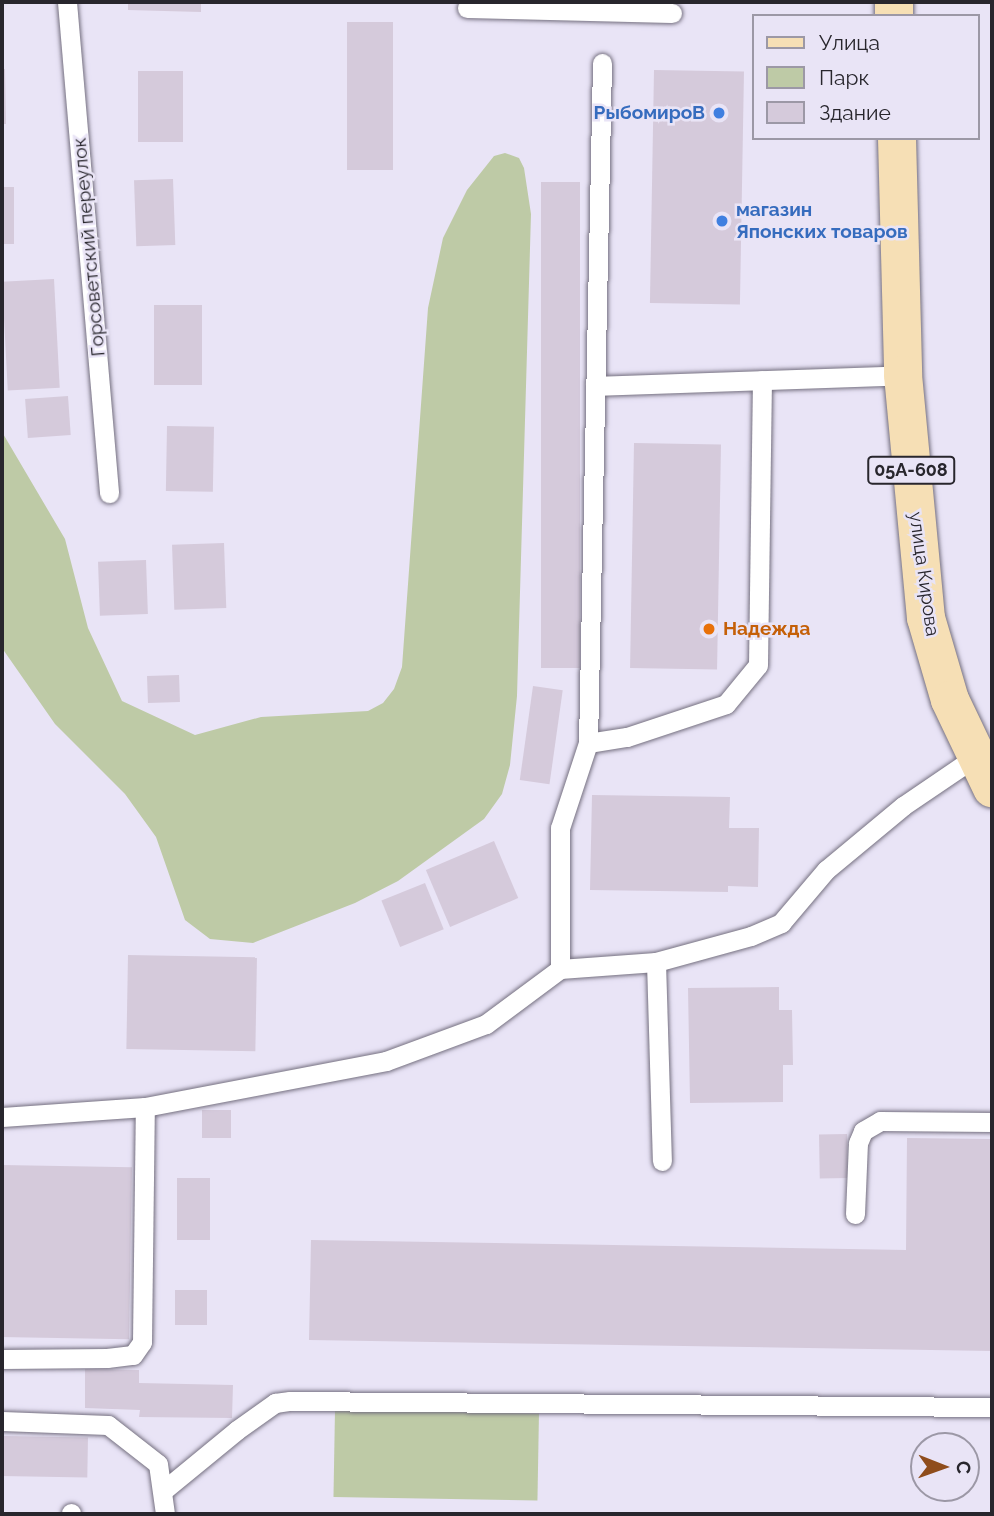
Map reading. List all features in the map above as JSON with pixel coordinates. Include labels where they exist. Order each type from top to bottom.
[{"type":"main road","name":"улица Кирова","points":[[897,140],[902,374],[926,618],[950,700],[984,772]]},
{"type":"lane","name":"Горсоветский переулок","points":[[67,2],[109,493]]},
{"type":"lane","points":[[467,8],[587,7],[671,13]]},
{"type":"lane","points":[[560,969],[560,828],[588,743],[602,63]]},
{"type":"lane","points":[[595,386],[902,374]]},
{"type":"lane","points":[[588,743],[627,737],[726,704],[758,665],[762,380]]},
{"type":"lane","points":[[2,1117],[145,1107],[386,1061],[486,1024],[560,969],[656,962],[751,936],[781,923],[826,870],[903,806],[984,772]]},
{"type":"lane","points":[[656,962],[662,1161]]},
{"type":"lane","points":[[2,1359],[107,1358],[133,1355],[142,1342],[145,1107]]},
{"type":"lane","points":[[855,1214],[858,1143],[863,1131],[880,1121],[992,1122]]},
{"type":"lane","points":[[164,1490],[256,1416],[275,1404],[290,1401],[992,1408]]},
{"type":"lane","points":[[2,1421],[108,1425],[158,1464],[164,1490],[165,1514]]},
{"type":"green space","points":[[505,153],[519,158],[524,168],[531,214],[517,696],[510,765],[502,794],[484,819],[398,881],[355,903],[253,943],[210,939],[185,920],[156,837],[125,794],[55,724],[2,648],[2,432],[65,539],[88,628],[122,701],[195,735],[261,717],[368,711],[383,703],[394,689],[402,667],[428,308],[443,238],[467,190],[494,156]]},
{"type":"green space","points":[[335,1410],[539,1414],[537,1501],[333,1497]]},
{"type":"building","points":[[128,2],[201,2],[201,12],[128,10]]},
{"type":"building","points":[[347,22],[393,22],[393,170],[347,170]]},
{"type":"building","points":[[2,69],[5,69],[6,124],[2,124]]},
{"type":"building","points":[[654,70],[744,72],[740,305],[650,303]]},
{"type":"building","points":[[138,71],[183,71],[183,142],[138,142]]},
{"type":"building","points":[[173,179],[175,245],[136,246],[134,180]]},
{"type":"building","points":[[541,182],[580,182],[580,668],[541,668]]},
{"type":"building","points":[[2,187],[14,187],[14,244],[2,244]]},
{"type":"building","points":[[54,279],[60,388],[8,391],[2,282]]},
{"type":"building","points":[[154,305],[202,305],[202,385],[154,385]]},
{"type":"building","points":[[68,396],[71,435],[28,438],[25,399]]},
{"type":"building","points":[[167,426],[214,427],[213,492],[166,491]]},
{"type":"building","points":[[634,443],[721,445],[717,669],[630,668]]},
{"type":"building","points":[[224,543],[226,608],[174,610],[172,545]]},
{"type":"building","points":[[146,560],[148,614],[100,616],[98,562]]},
{"type":"building","points":[[179,675],[180,702],[148,703],[147,676]]},
{"type":"building","points":[[533,686],[563,690],[549,784],[520,780]]},
{"type":"building","points":[[592,795],[730,797],[729,828],[759,828],[758,887],[728,886],[728,892],[590,890]]},
{"type":"building","points":[[494,841],[518,898],[450,927],[426,870]]},
{"type":"building","points":[[425,883],[444,929],[400,947],[381,901]]},
{"type":"building","points":[[128,955],[257,957],[255,1051],[126,1049]]},
{"type":"building","points":[[779,987],[779,1010],[792,1010],[793,1065],[783,1065],[783,1102],[690,1103],[688,988]]},
{"type":"building","points":[[202,1110],[231,1110],[231,1138],[202,1138]]},
{"type":"building","points":[[819,1134],[847,1134],[848,1178],[820,1178]]},
{"type":"building","points":[[907,1138],[992,1139],[992,1351],[309,1340],[311,1240],[906,1250]]},
{"type":"building","points":[[2,1165],[132,1167],[129,1339],[2,1337]]},
{"type":"building","points":[[177,1178],[210,1178],[210,1240],[177,1240]]},
{"type":"building","points":[[175,1290],[207,1290],[207,1325],[175,1325]]},
{"type":"building","points":[[85,1369],[139,1370],[139,1383],[233,1385],[232,1418],[139,1417],[140,1410],[85,1408]]},
{"type":"building","points":[[2,1436],[88,1438],[87,1477],[2,1476]]},
{"type":"place","name":"РыбомироВ","points":[[719,113]]},
{"type":"place","name":"магазин Японских товаров","points":[[722,221]]},
{"type":"place","name":"Надежда","points":[[709,629]]}]
